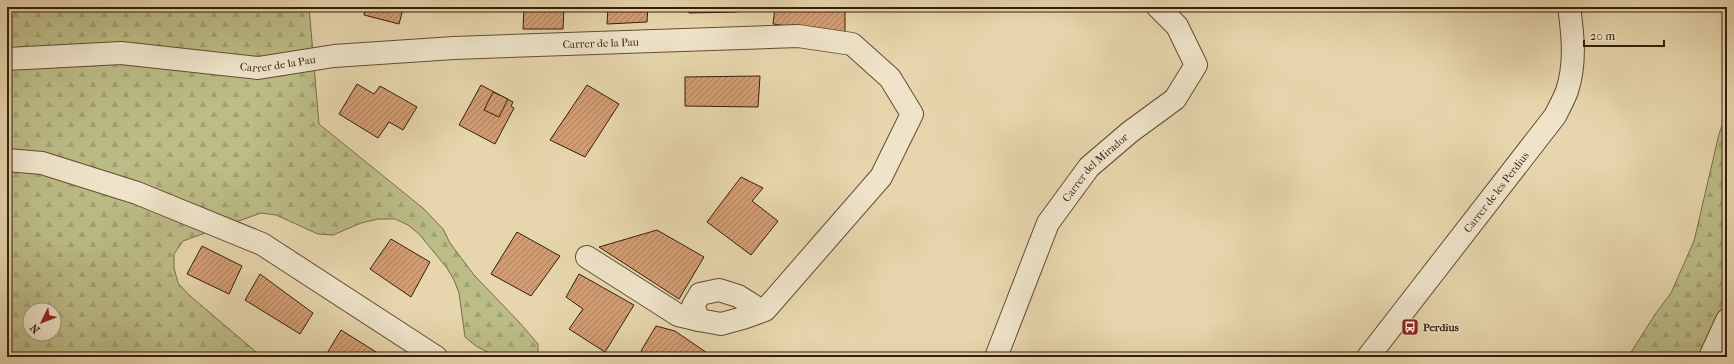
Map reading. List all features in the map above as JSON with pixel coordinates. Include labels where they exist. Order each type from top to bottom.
[{"type":"street","name":"Carrer del Mirador","points":[[996,357],[1048,223],[1089,167],[1130,132],[1175,99],[1196,65],[1177,26],[1158,7]]},
{"type":"street","name":"Carrer de les Perdius","points":[[1368,357],[1555,116],[1567,91],[1573,66],[1573,34],[1569,7]]},
{"type":"street","name":"Carrer de la Pau","points":[[7,59],[121,53],[258,68],[334,56],[454,48],[798,36],[852,44],[890,78],[912,114],[881,178],[765,310],[721,324],[678,315],[587,257]]},
{"type":"street","points":[[7,160],[42,163],[137,193],[262,244],[436,357]]},
{"type":"street","points":[[699,320],[693,306],[700,294],[719,290],[738,296],[762,311]]},
{"type":"street","points":[[1710,357],[1727,320]]},
{"type":"green space","points":[[7,7],[309,7],[319,124],[424,209],[443,229],[450,243],[474,275],[538,344],[538,357],[497,357],[476,346],[465,337],[459,293],[454,280],[447,268],[419,234],[408,225],[395,219],[378,219],[361,223],[333,235],[318,234],[276,215],[261,213],[183,241],[174,254],[174,268],[178,283],[189,295],[262,357],[7,357]]},
{"type":"green space","points":[[1727,112],[1727,357],[1628,357],[1656,313],[1671,293],[1694,241],[1719,134]]},
{"type":"building","points":[[366,7],[399,7],[403,9],[399,24],[364,15]]},
{"type":"building","points":[[524,7],[564,7],[563,29],[523,29]]},
{"type":"building","points":[[608,7],[648,7],[647,22],[607,24]]},
{"type":"building","points":[[689,7],[737,7],[737,12],[689,13]]},
{"type":"building","points":[[775,7],[845,7],[845,34],[773,24]]},
{"type":"building","points":[[760,76],[758,107],[685,106],[685,77]]},
{"type":"building","points":[[357,84],[374,94],[380,86],[417,107],[403,130],[389,122],[378,138],[339,114]]},
{"type":"building","points":[[481,85],[513,102],[511,106],[514,108],[495,144],[459,125]]},
{"type":"building","points":[[587,85],[619,104],[585,157],[550,140]]},
{"type":"building","points":[[493,92],[508,99],[499,117],[484,110]]},
{"type":"building","points":[[741,177],[763,188],[752,201],[778,221],[751,255],[707,222]]},
{"type":"building","points":[[657,230],[704,257],[679,299],[599,247]]},
{"type":"building","points":[[517,232],[560,256],[531,296],[491,274]]},
{"type":"building","points":[[391,239],[430,262],[411,297],[370,269]]},
{"type":"building","points":[[202,246],[242,266],[229,294],[187,274]]},
{"type":"building","points":[[260,274],[313,313],[300,334],[245,300]]},
{"type":"building","points":[[579,274],[634,305],[605,352],[569,329],[583,309],[566,297]]},
{"type":"building","points":[[656,326],[675,331],[710,355],[709,357],[648,357],[641,351]]},
{"type":"building","points":[[341,330],[384,357],[330,357],[326,355]]},
{"type":"place","name":"Perdius","points":[[1410,327]]}]
